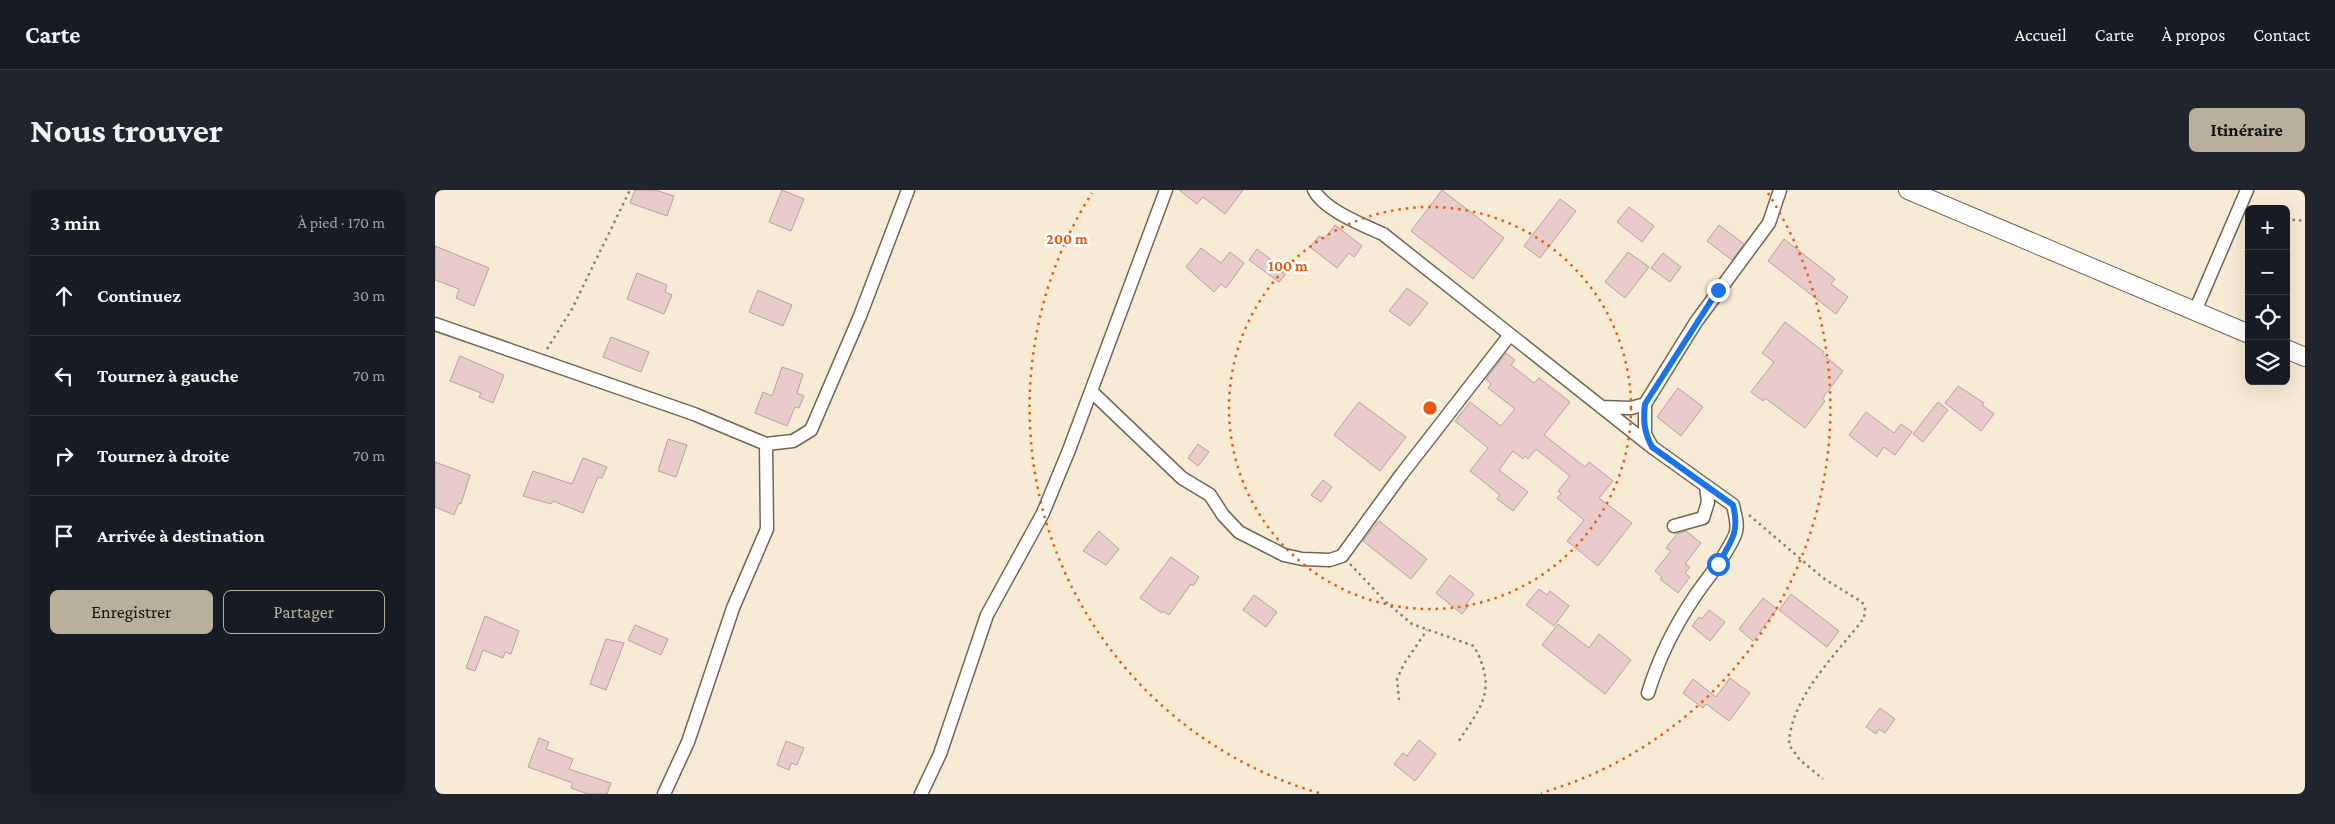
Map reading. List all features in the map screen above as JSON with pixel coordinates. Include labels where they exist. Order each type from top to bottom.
[{"type":"main road","points":[[1908,190],[2245,332]]},
{"type":"main road","points":[[2290,351],[2305,357]]},
{"type":"street","points":[[435,324],[541,359],[694,414],[766,444],[793,441],[811,430],[860,316],[908,190]]},
{"type":"street","points":[[921,794],[940,754],[987,615],[1043,513],[1092,392],[1166,190]]},
{"type":"street","points":[[1314,190],[1317,196],[1342,214],[1383,234],[1600,407],[1733,505],[1736,518],[1736,534],[1718,564],[1671,632],[1658,661],[1648,693]]},
{"type":"street","points":[[1652,447],[1645,434],[1645,404],[1696,322],[1769,223],[1780,190]]},
{"type":"street","points":[[2195,312],[2247,190]]},
{"type":"street","points":[[1092,392],[1182,478],[1210,495],[1223,515],[1239,532],[1285,555],[1302,559],[1330,560],[1342,556],[1401,475],[1509,336]]},
{"type":"street","points":[[1600,407],[1631,408],[1645,404]]},
{"type":"street","points":[[664,794],[688,742],[733,608],[767,529],[766,444]]},
{"type":"street","points":[[1674,526],[1703,518],[1708,502],[1706,486]]},
{"type":"path","points":[[541,359],[572,309],[630,190]]},
{"type":"path","points":[[2290,220],[2305,221]]},
{"type":"path","points":[[1733,505],[1758,521],[1823,578],[1862,602],[1865,608],[1864,618],[1813,683],[1800,703],[1791,724],[1789,745],[1800,760],[1823,779]]},
{"type":"path","points":[[1342,556],[1386,602],[1412,624],[1461,639],[1474,646],[1482,663],[1486,694],[1458,742]]},
{"type":"path","points":[[1399,700],[1397,679],[1404,664],[1427,630]]},
{"type":"building","points":[[635,190],[655,190],[674,196],[667,216],[630,203]]},
{"type":"building","points":[[782,190],[804,199],[791,231],[769,222]]},
{"type":"building","points":[[1179,190],[1243,190],[1225,214],[1203,197],[1197,204]]},
{"type":"building","points":[[1442,190],[1504,238],[1473,279],[1411,231]]},
{"type":"building","points":[[1560,199],[1576,211],[1540,258],[1524,246]]},
{"type":"building","points":[[1629,207],[1654,226],[1642,242],[1617,222]]},
{"type":"building","points":[[1335,225],[1362,246],[1354,257],[1349,253],[1337,268],[1310,247],[1319,236],[1324,239]]},
{"type":"building","points":[[1719,225],[1744,244],[1732,260],[1707,241]]},
{"type":"building","points":[[1784,239],[1835,279],[1831,284],[1848,297],[1836,314],[1768,261]]},
{"type":"building","points":[[435,246],[489,268],[474,306],[456,298],[459,289],[435,280]]},
{"type":"building","points":[[1201,248],[1221,263],[1230,252],[1244,263],[1226,288],[1221,284],[1214,292],[1186,267]]},
{"type":"building","points":[[1257,249],[1287,272],[1279,282],[1249,260]]},
{"type":"building","points":[[1628,252],[1649,267],[1625,298],[1605,282]]},
{"type":"building","points":[[1663,253],[1681,267],[1670,282],[1651,268]]},
{"type":"building","points":[[637,273],[667,285],[665,292],[672,295],[664,314],[627,299]]},
{"type":"building","points":[[1407,288],[1428,303],[1410,326],[1389,311]]},
{"type":"building","points":[[758,290],[792,305],[783,326],[749,312]]},
{"type":"building","points":[[1785,322],[1824,352],[1822,354],[1843,371],[1822,399],[1825,401],[1805,428],[1765,398],[1763,401],[1751,392],[1774,362],[1762,353]]},
{"type":"building","points":[[611,337],[649,352],[641,372],[603,357]]},
{"type":"building","points":[[1506,353],[1515,360],[1511,365],[1534,383],[1539,378],[1570,402],[1544,435],[1585,467],[1589,462],[1613,481],[1599,498],[1632,523],[1598,566],[1567,541],[1584,520],[1557,498],[1561,494],[1558,491],[1570,476],[1536,449],[1528,459],[1525,456],[1523,459],[1513,451],[1499,470],[1528,492],[1513,511],[1497,499],[1500,495],[1470,471],[1488,448],[1455,421],[1470,402],[1501,426],[1515,409],[1488,388],[1491,384],[1486,379]]},
{"type":"building","points":[[460,356],[504,375],[493,403],[479,397],[481,393],[450,381]]},
{"type":"building","points":[[782,367],[803,374],[797,393],[804,396],[799,408],[795,407],[787,426],[755,413],[763,392],[772,396]]},
{"type":"building","points":[[1958,386],[1984,403],[1982,405],[1994,414],[1981,431],[1945,403]]},
{"type":"building","points":[[1678,388],[1703,407],[1681,436],[1657,417]]},
{"type":"building","points":[[1359,402],[1406,437],[1380,471],[1334,435]]},
{"type":"building","points":[[1938,402],[1948,410],[1923,442],[1913,434]]},
{"type":"building","points":[[1866,412],[1894,433],[1901,424],[1912,432],[1895,455],[1884,447],[1877,457],[1849,435]]},
{"type":"building","points":[[668,439],[687,445],[676,477],[658,471]]},
{"type":"building","points":[[1198,444],[1209,452],[1198,466],[1188,458]]},
{"type":"building","points":[[583,458],[607,467],[602,478],[598,477],[583,513],[553,501],[551,504],[523,496],[533,471],[572,484]]},
{"type":"building","points":[[435,462],[470,475],[461,504],[459,503],[454,515],[435,507]]},
{"type":"building","points":[[1323,480],[1332,487],[1321,502],[1311,495]]},
{"type":"building","points":[[1379,521],[1427,559],[1411,579],[1363,541]]},
{"type":"building","points":[[1099,531],[1119,549],[1106,565],[1083,551]]},
{"type":"building","points":[[1686,531],[1701,543],[1685,564],[1690,567],[1685,573],[1690,577],[1678,593],[1660,579],[1662,577],[1655,571],[1671,551],[1666,548],[1677,534]]},
{"type":"building","points":[[1171,557],[1199,577],[1193,586],[1191,584],[1169,615],[1163,611],[1162,613],[1140,598]]},
{"type":"building","points":[[1450,575],[1474,594],[1466,604],[1469,605],[1462,614],[1436,593]]},
{"type":"building","points":[[1539,589],[1547,595],[1550,591],[1569,606],[1554,626],[1526,605]]},
{"type":"building","points":[[1791,594],[1839,631],[1827,647],[1779,610]]},
{"type":"building","points":[[1254,595],[1277,612],[1266,627],[1243,610]]},
{"type":"building","points":[[1763,598],[1777,609],[1753,641],[1739,629]]},
{"type":"building","points":[[1709,610],[1725,622],[1710,641],[1692,626],[1699,617],[1702,619]]},
{"type":"building","points":[[485,616],[519,631],[511,654],[505,652],[503,658],[483,650],[475,671],[466,668]]},
{"type":"building","points":[[1558,624],[1589,648],[1599,634],[1631,660],[1605,694],[1542,645]]},
{"type":"building","points":[[635,625],[668,639],[661,655],[628,640]]},
{"type":"building","points":[[606,639],[624,643],[606,690],[590,684]]},
{"type":"building","points":[[1730,678],[1750,693],[1729,721],[1706,704],[1703,708],[1683,693],[1693,679],[1716,697]]},
{"type":"building","points":[[1880,708],[1895,719],[1885,733],[1879,729],[1876,734],[1866,727]]},
{"type":"building","points":[[539,738],[549,742],[546,749],[573,759],[569,769],[611,783],[607,794],[588,794],[571,788],[573,783],[528,767]]},
{"type":"building","points":[[1419,740],[1436,754],[1415,781],[1394,764],[1403,753],[1407,756]]},
{"type":"building","points":[[786,741],[804,748],[797,765],[791,763],[789,770],[777,765]]},
{"type":"route","points":[[1718,290],[1645,404],[1643,418],[1645,434],[1652,447],[1733,505],[1736,518],[1736,534],[1718,564]]}]
